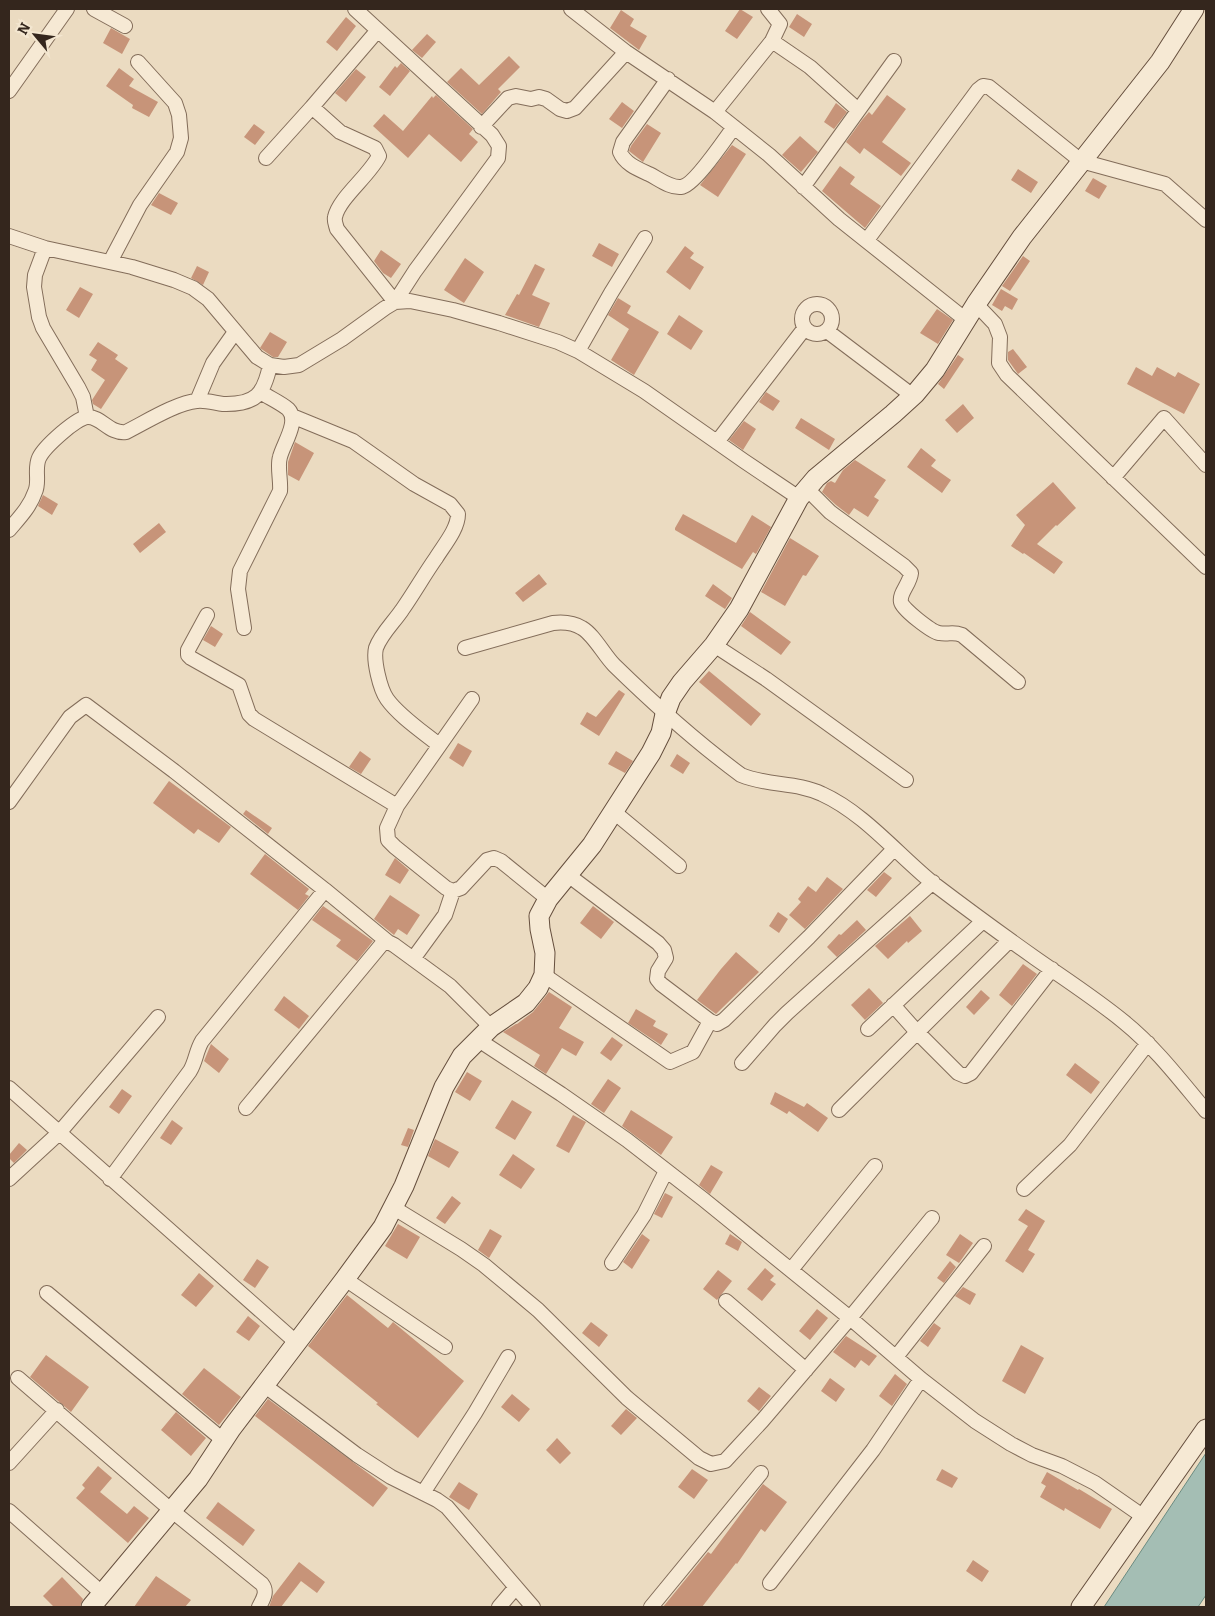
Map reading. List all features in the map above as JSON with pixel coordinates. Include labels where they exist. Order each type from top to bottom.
[{"type":"street","points":[[9,91],[67,9]]},
{"type":"street","points":[[94,9],[125,26]]},
{"type":"street","points":[[355,9],[481,127],[492,135],[500,146],[498,158],[415,271],[396,302]]},
{"type":"street","points":[[572,9],[626,52],[715,112],[769,156],[839,219],[868,240],[966,320]]},
{"type":"street","points":[[715,112],[772,41],[780,24],[768,9]]},
{"type":"street","points":[[9,1511],[97,1601],[198,1479],[264,1385],[383,1226],[404,1186],[444,1086],[462,1056],[491,1027],[526,1003],[538,988],[544,975],[545,953],[539,916],[548,899],[592,844],[614,812],[651,753],[661,733],[665,714],[672,698],[682,682],[714,645],[739,609],[803,493],[816,478],[913,396],[935,370],[976,304],[1022,237],[1160,62],[1194,9]]},
{"type":"street","points":[[266,158],[378,30]]},
{"type":"street","points":[[772,41],[810,67],[858,110]]},
{"type":"street","points":[[481,127],[508,98],[516,96],[546,99],[560,109],[567,111],[575,108],[626,52]]},
{"type":"street","points":[[803,187],[894,61]]},
{"type":"street","points":[[110,262],[140,205],[177,152],[181,138],[179,115],[175,103],[138,62]]},
{"type":"street","points":[[668,79],[623,142],[620,152],[622,158],[630,165],[673,186],[683,187],[693,180],[734,127]]},
{"type":"street","points":[[868,240],[978,90],[984,86],[989,87],[1081,161],[1165,184],[1206,220]]},
{"type":"street","points":[[312,107],[340,132],[375,148],[379,156],[375,165],[339,207],[334,219],[337,229],[396,302]]},
{"type":"street","points":[[9,236],[45,248],[110,262],[174,280],[193,288],[208,299],[257,357],[270,365],[284,367],[299,365],[342,339],[385,308],[396,302],[410,301],[453,310],[550,340],[578,351],[644,391],[717,442],[803,493],[904,566],[911,573],[910,580],[901,595],[900,602],[903,608],[937,633],[955,632],[962,635],[1018,682]]},
{"type":"street","points":[[578,351],[644,238]]},
{"type":"street","points":[[45,248],[35,276],[34,287],[39,317],[43,328],[78,387],[83,398],[87,417]]},
{"type":"street","points":[[976,304],[995,324],[1000,337],[999,363],[1007,375],[1206,567]]},
{"type":"street","points":[[823,305],[830,312],[832,322],[827,331],[818,335],[804,329],[802,314],[809,306],[823,305]]},
{"type":"street","points":[[717,442],[804,329]]},
{"type":"street","points":[[827,331],[913,396]]},
{"type":"street","points":[[197,401],[213,363],[235,332]]},
{"type":"street","points":[[9,530],[24,512],[35,494],[37,488],[37,466],[44,451],[59,436],[87,417],[94,418],[120,433],[126,432],[181,405],[197,401],[225,404],[238,403],[253,399],[262,393],[270,365]]},
{"type":"street","points":[[262,393],[288,410],[292,416],[353,442],[414,484],[450,504],[458,514],[458,522],[376,648],[375,658],[382,690],[387,699],[395,708],[440,745]]},
{"type":"street","points":[[244,628],[238,589],[240,571],[280,491],[279,458],[291,428],[292,416]]},
{"type":"street","points":[[1113,478],[1164,418],[1206,465]]},
{"type":"street","points":[[208,615],[188,650],[191,658],[239,685],[249,714],[254,719],[397,806]]},
{"type":"street","points":[[465,648],[553,623],[564,622],[583,628],[606,657],[665,714],[741,775],[754,781],[821,793],[840,803],[933,882],[983,921],[1103,1006],[1148,1043],[1206,1111]]},
{"type":"street","points":[[714,645],[906,780]]},
{"type":"street","points":[[472,698],[397,806],[388,828],[388,840],[446,888],[453,891],[460,888],[487,860],[494,858],[501,861],[548,899]]},
{"type":"street","points":[[9,802],[70,717],[86,705],[174,770],[388,942],[450,986],[491,1027]]},
{"type":"street","points":[[614,812],[679,866]]},
{"type":"street","points":[[568,875],[658,943],[664,950],[666,958],[658,971],[658,979],[661,984],[710,1021],[717,1024],[724,1020],[809,937],[894,849]]},
{"type":"street","points":[[742,1063],[781,1018],[933,882]]},
{"type":"street","points":[[110,1179],[190,1071],[194,1064],[197,1049],[202,1041],[325,890]]},
{"type":"street","points":[[413,959],[445,915],[453,891]]},
{"type":"street","points":[[868,1029],[983,921]]},
{"type":"street","points":[[839,1110],[1010,940]]},
{"type":"street","points":[[246,1108],[382,944],[388,942]]},
{"type":"street","points":[[893,1005],[958,1073],[965,1076],[971,1073],[1052,969]]},
{"type":"street","points":[[544,975],[670,1062],[694,1052],[710,1021]]},
{"type":"street","points":[[12,1170],[59,1133],[158,1017]]},
{"type":"street","points":[[477,1039],[562,1094],[627,1140],[791,1270],[921,1379],[975,1421],[1032,1455],[1062,1466],[1095,1483],[1144,1517]]},
{"type":"street","points":[[1024,1189],[1070,1145],[1148,1043]]},
{"type":"street","points":[[9,1088],[297,1343]]},
{"type":"street","points":[[791,1270],[875,1166]]},
{"type":"street","points":[[612,1263],[644,1215],[666,1171]]},
{"type":"street","points":[[394,1208],[484,1265],[538,1310],[627,1398],[699,1458],[711,1464],[725,1461],[762,1421],[932,1218]]},
{"type":"street","points":[[896,1358],[984,1246]]},
{"type":"street","points":[[345,1279],[445,1347]]},
{"type":"street","points":[[47,1293],[224,1440]]},
{"type":"street","points":[[726,1301],[806,1370]]},
{"type":"street","points":[[423,1493],[475,1413],[508,1357]]},
{"type":"street","points":[[18,1378],[171,1510],[262,1584],[266,1594],[259,1607]]},
{"type":"street","points":[[770,1583],[873,1450],[921,1379]]},
{"type":"street","points":[[264,1385],[357,1455],[391,1476],[437,1500],[454,1515],[533,1607]]},
{"type":"street","points":[[9,1464],[57,1410]]},
{"type":"street","points":[[1081,1607],[1206,1429]]},
{"type":"street","points":[[651,1607],[761,1473]]},
{"type":"street","points":[[499,1607],[516,1587]]},
{"type":"shaded area","points":[[1206,1453],[1206,1595],[1198,1607],[1104,1607]]},
{"type":"building","points":[[740,9],[753,17],[737,39],[725,31]]},
{"type":"building","points":[[621,10],[634,19],[630,26],[647,36],[639,50],[610,28]]},
{"type":"building","points":[[797,14],[812,24],[804,37],[789,27]]},
{"type":"building","points":[[346,17],[356,26],[337,51],[326,42]]},
{"type":"building","points":[[111,28],[130,39],[122,54],[103,43]]},
{"type":"building","points":[[427,34],[436,42],[422,58],[412,50]]},
{"type":"building","points":[[509,56],[520,67],[498,89],[501,92],[482,114],[447,82],[461,68],[479,85]]},
{"type":"building","points":[[401,63],[410,71],[390,96],[379,87],[395,66],[397,68]]},
{"type":"building","points":[[119,68],[134,79],[129,86],[158,102],[149,117],[132,108],[133,105],[106,86]]},
{"type":"building","points":[[356,69],[366,77],[346,102],[335,93]]},
{"type":"building","points":[[436,95],[473,129],[469,134],[478,142],[461,162],[429,134],[408,158],[373,126],[384,114],[403,131],[432,96],[433,98]]},
{"type":"building","points":[[887,95],[906,109],[882,142],[911,163],[901,176],[864,148],[860,154],[846,142],[862,120],[869,112],[872,115]]},
{"type":"building","points":[[622,102],[634,111],[622,128],[609,119]]},
{"type":"building","points":[[836,103],[847,112],[834,129],[824,122]]},
{"type":"building","points":[[254,124],[265,132],[255,145],[244,137]]},
{"type":"building","points":[[647,124],[661,133],[643,162],[629,151]]},
{"type":"building","points":[[800,136],[818,152],[801,172],[782,155]]},
{"type":"building","points":[[732,145],[746,154],[718,197],[700,185]]},
{"type":"building","points":[[840,166],[855,177],[850,184],[881,206],[865,228],[822,191]]},
{"type":"building","points":[[1018,169],[1038,182],[1031,193],[1011,180]]},
{"type":"building","points":[[1093,178],[1107,186],[1099,199],[1085,191]]},
{"type":"building","points":[[159,193],[178,203],[171,215],[151,205]]},
{"type":"building","points":[[599,243],[619,254],[612,267],[592,256]]},
{"type":"building","points":[[685,246],[694,253],[690,258],[704,267],[690,290],[666,272]]},
{"type":"building","points":[[381,250],[401,264],[391,278],[383,273],[374,261]]},
{"type":"building","points":[[1023,256],[1030,261],[1010,291],[1002,286]]},
{"type":"building","points":[[465,258],[484,272],[464,303],[444,290]]},
{"type":"building","points":[[535,264],[545,269],[532,295],[550,303],[539,327],[505,315],[517,294],[519,295]]},
{"type":"building","points":[[197,266],[209,272],[203,285],[191,278]]},
{"type":"building","points":[[80,287],[93,294],[79,318],[66,310]]},
{"type":"building","points":[[1001,289],[1018,299],[1012,310],[1005,306],[1002,311],[992,305]]},
{"type":"building","points":[[618,298],[631,306],[627,313],[659,332],[634,375],[611,360],[629,329],[608,315]]},
{"type":"building","points":[[937,309],[953,320],[938,344],[920,333]]},
{"type":"building","points":[[679,315],[703,331],[691,350],[667,334]]},
{"type":"building","points":[[270,332],[287,342],[278,357],[273,357],[260,348]]},
{"type":"building","points":[[98,342],[118,355],[115,359],[128,368],[101,409],[93,404],[92,400],[105,380],[91,370],[97,360],[89,355]]},
{"type":"building","points":[[1013,349],[1027,367],[1018,374],[1008,360],[1008,352]]},
{"type":"building","points":[[958,355],[964,359],[944,389],[938,384]]},
{"type":"building","points":[[1136,367],[1152,376],[1157,367],[1175,377],[1178,372],[1200,384],[1184,414],[1127,384]]},
{"type":"building","points":[[766,392],[780,401],[773,411],[759,402]]},
{"type":"building","points":[[963,404],[974,418],[957,433],[945,420]]},
{"type":"building","points":[[801,418],[835,439],[829,450],[795,428]]},
{"type":"building","points":[[744,421],[756,429],[743,450],[729,440]]},
{"type":"building","points":[[295,442],[314,453],[299,481],[288,475],[288,462]]},
{"type":"building","points":[[921,448],[936,460],[931,466],[951,480],[942,493],[907,467]]},
{"type":"building","points":[[855,460],[886,480],[874,497],[879,500],[868,517],[854,508],[849,515],[822,492],[827,483],[831,481],[835,483],[843,470]]},
{"type":"building","points":[[1053,482],[1076,508],[1037,544],[1063,562],[1054,574],[1011,546],[1025,525],[1016,515]]},
{"type":"building","points":[[43,495],[58,504],[52,515],[38,506]]},
{"type":"building","points":[[683,514],[736,543],[752,515],[771,527],[756,554],[753,552],[742,569],[675,530]]},
{"type":"building","points":[[159,523],[166,532],[140,553],[133,544]]},
{"type":"building","points":[[790,538],[819,556],[806,576],[803,575],[785,606],[761,592]]},
{"type":"building","points":[[539,574],[547,584],[523,602],[515,593]]},
{"type":"building","points":[[713,584],[732,598],[725,609],[705,596]]},
{"type":"building","points":[[750,612],[791,642],[781,655],[741,626]]},
{"type":"building","points":[[211,626],[223,634],[215,647],[203,640]]},
{"type":"building","points":[[709,671],[761,714],[751,726],[699,682]]},
{"type":"building","points":[[619,690],[625,694],[599,736],[580,724],[587,712],[596,717]]},
{"type":"building","points":[[458,743],[472,751],[463,767],[449,758]]},
{"type":"building","points":[[360,751],[371,759],[361,774],[349,767]]},
{"type":"building","points":[[616,751],[633,761],[625,773],[608,764]]},
{"type":"building","points":[[677,754],[690,763],[683,774],[670,766]]},
{"type":"building","points":[[169,781],[231,827],[219,843],[198,829],[194,834],[153,803]]},
{"type":"building","points":[[246,810],[272,828],[268,834],[243,814]]},
{"type":"building","points":[[265,854],[309,889],[305,894],[309,896],[298,910],[250,874]]},
{"type":"building","points":[[395,858],[409,870],[400,884],[385,875]]},
{"type":"building","points":[[884,872],[892,878],[876,897],[867,890]]},
{"type":"building","points":[[827,877],[843,889],[805,929],[789,915],[801,902],[798,899],[808,886],[816,892]]},
{"type":"building","points":[[390,895],[420,915],[407,935],[398,929],[394,935],[374,919]]},
{"type":"building","points":[[323,906],[373,941],[357,961],[336,946],[341,940],[312,920]]},
{"type":"building","points":[[593,906],[614,922],[601,939],[580,923]]},
{"type":"building","points":[[778,912],[788,919],[779,933],[769,926]]},
{"type":"building","points":[[910,916],[922,931],[908,943],[907,941],[888,959],[875,946]]},
{"type":"building","points":[[857,920],[866,930],[837,957],[827,947],[839,934],[841,935]]},
{"type":"building","points":[[736,952],[759,972],[716,1014],[697,1000]]},
{"type":"building","points":[[1023,964],[1037,974],[1012,1006],[999,995]]},
{"type":"building","points":[[869,988],[883,1003],[865,1020],[851,1005]]},
{"type":"building","points":[[981,990],[990,998],[974,1015],[966,1007]]},
{"type":"building","points":[[549,992],[572,1007],[559,1028],[584,1042],[576,1056],[562,1048],[546,1074],[534,1066],[540,1055],[503,1032],[533,1012]]},
{"type":"building","points":[[284,996],[309,1016],[299,1029],[274,1010]]},
{"type":"building","points":[[636,1009],[656,1021],[653,1026],[668,1034],[661,1045],[628,1023]]},
{"type":"building","points":[[612,1037],[623,1045],[611,1061],[600,1053]]},
{"type":"building","points":[[211,1044],[229,1059],[219,1073],[204,1061]]},
{"type":"building","points":[[1075,1063],[1100,1082],[1091,1094],[1066,1075]]},
{"type":"building","points":[[467,1072],[482,1081],[470,1101],[455,1092]]},
{"type":"building","points":[[608,1079],[621,1088],[604,1113],[591,1104]]},
{"type":"building","points":[[122,1089],[132,1096],[119,1114],[109,1107]]},
{"type":"building","points":[[775,1092],[804,1107],[807,1103],[828,1118],[818,1132],[789,1111],[787,1114],[770,1104]]},
{"type":"building","points":[[512,1100],[532,1112],[515,1140],[495,1128]]},
{"type":"building","points":[[631,1110],[673,1137],[661,1155],[622,1126]]},
{"type":"building","points":[[573,1115],[586,1122],[569,1153],[556,1146]]},
{"type":"building","points":[[172,1120],[183,1128],[171,1145],[160,1138]]},
{"type":"building","points":[[408,1128],[414,1130],[408,1147],[401,1145]]},
{"type":"building","points":[[435,1139],[459,1152],[449,1168],[428,1156]]},
{"type":"building","points":[[19,1143],[27,1150],[14,1163],[9,1158],[9,1155]]},
{"type":"building","points":[[513,1154],[535,1169],[521,1189],[499,1175]]},
{"type":"building","points":[[711,1165],[723,1172],[710,1194],[699,1185]]},
{"type":"building","points":[[665,1193],[673,1197],[662,1218],[654,1214]]},
{"type":"building","points":[[452,1196],[461,1203],[445,1224],[436,1218]]},
{"type":"building","points":[[1026,1209],[1045,1221],[1028,1250],[1035,1254],[1023,1273],[1005,1261],[1028,1226],[1018,1220]]},
{"type":"building","points":[[398,1224],[420,1237],[407,1259],[385,1246]]},
{"type":"building","points":[[490,1229],[502,1236],[489,1258],[478,1250]]},
{"type":"building","points":[[642,1234],[650,1240],[632,1269],[623,1262]]},
{"type":"building","points":[[730,1234],[742,1242],[738,1251],[725,1244]]},
{"type":"building","points":[[960,1234],[973,1243],[959,1263],[946,1255]]},
{"type":"building","points":[[257,1259],[269,1267],[255,1288],[243,1280]]},
{"type":"building","points":[[950,1261],[956,1267],[944,1283],[937,1278]]},
{"type":"building","points":[[765,1268],[774,1276],[770,1280],[776,1284],[762,1301],[747,1289]]},
{"type":"building","points":[[718,1270],[732,1281],[717,1300],[703,1289]]},
{"type":"building","points":[[199,1273],[214,1286],[196,1307],[181,1295]]},
{"type":"building","points":[[963,1287],[976,1294],[970,1305],[955,1296]]},
{"type":"building","points":[[347,1295],[388,1328],[393,1322],[464,1381],[418,1438],[308,1346]]},
{"type":"building","points":[[817,1309],[828,1318],[810,1340],[799,1331]]},
{"type":"building","points":[[248,1316],[260,1326],[249,1341],[236,1332]]},
{"type":"building","points":[[591,1322],[608,1335],[599,1347],[582,1333]]},
{"type":"building","points":[[934,1323],[941,1328],[928,1347],[920,1341]]},
{"type":"building","points":[[846,1336],[877,1356],[869,1366],[861,1360],[855,1368],[833,1352]]},
{"type":"building","points":[[1021,1345],[1044,1358],[1025,1394],[1002,1381]]},
{"type":"building","points":[[46,1355],[89,1387],[71,1412],[30,1377]]},
{"type":"building","points":[[204,1368],[241,1397],[219,1425],[182,1394]]},
{"type":"building","points":[[895,1374],[907,1384],[892,1406],[879,1396]]},
{"type":"building","points":[[830,1378],[845,1389],[836,1402],[821,1391]]},
{"type":"building","points":[[759,1387],[771,1396],[759,1411],[747,1401]]},
{"type":"building","points":[[512,1394],[530,1409],[519,1422],[501,1407]]},
{"type":"building","points":[[268,1399],[388,1488],[373,1507],[255,1416]]},
{"type":"building","points":[[626,1409],[637,1418],[621,1435],[611,1426]]},
{"type":"building","points":[[176,1412],[206,1438],[191,1456],[161,1430]]},
{"type":"building","points":[[557,1438],[571,1453],[560,1464],[546,1450]]},
{"type":"building","points":[[98,1466],[112,1478],[100,1492],[127,1514],[134,1506],[149,1518],[128,1543],[76,1498],[85,1488],[82,1485]]},
{"type":"building","points":[[692,1469],[708,1480],[694,1499],[678,1487]]},
{"type":"building","points":[[942,1469],[958,1478],[952,1488],[936,1480]]},
{"type":"building","points":[[1047,1472],[1112,1509],[1100,1529],[1065,1508],[1064,1511],[1040,1497],[1046,1486],[1041,1483]]},
{"type":"building","points":[[459,1482],[478,1494],[469,1510],[449,1497]]},
{"type":"building","points":[[763,1484],[787,1502],[765,1532],[761,1529],[737,1564],[702,1607],[663,1607],[708,1552],[711,1554]]},
{"type":"building","points":[[218,1502],[255,1530],[243,1546],[206,1518]]},
{"type":"building","points":[[973,1560],[989,1571],[982,1582],[966,1571]]},
{"type":"building","points":[[299,1562],[325,1582],[317,1593],[301,1581],[281,1607],[269,1607],[273,1596]]},
{"type":"building","points":[[156,1576],[191,1600],[185,1607],[134,1607]]},
{"type":"building","points":[[62,1577],[83,1599],[80,1607],[54,1607],[43,1596]]}]
